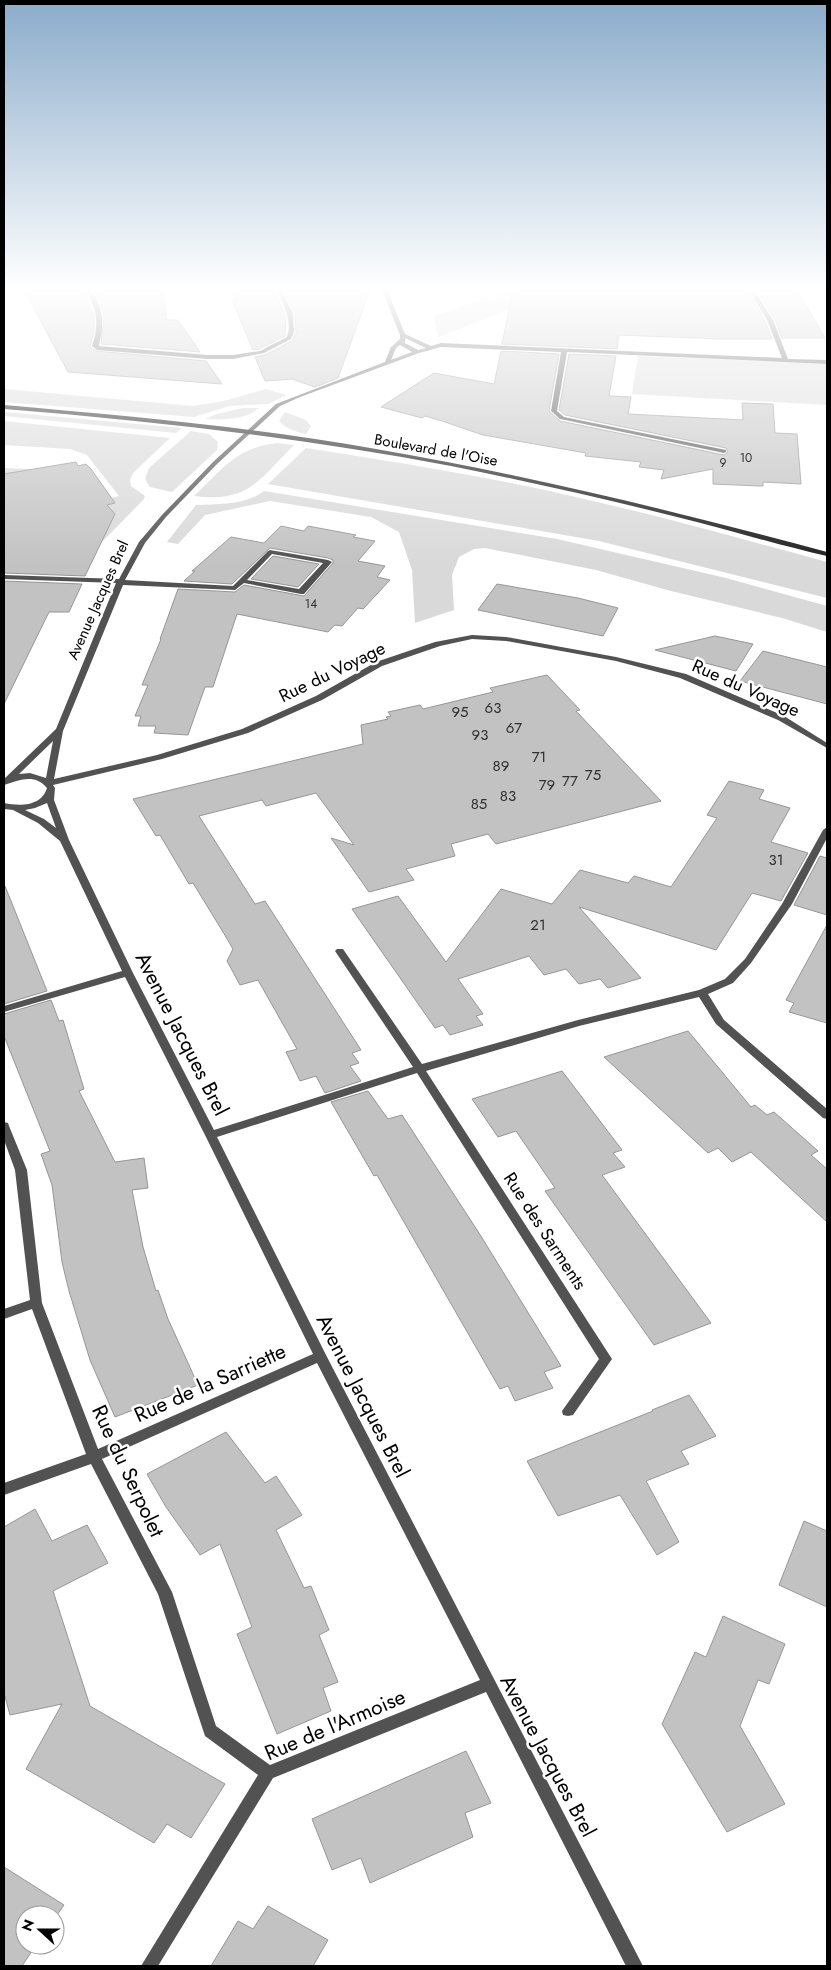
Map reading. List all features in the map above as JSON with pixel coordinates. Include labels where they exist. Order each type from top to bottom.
[{"type":"main road","name":"Boulevard de l'Oise","points":[[4,407],[140,419],[251,432],[421,459],[672,512],[827,554]]},
{"type":"street","name":"Avenue Jacques Brel","points":[[337,382],[283,402],[274,408],[251,432],[215,463],[153,528],[135,553],[59,730],[49,783],[51,788],[50,800],[64,840],[128,974],[211,1134],[320,1356],[635,1966]]},
{"type":"street","points":[[559,382],[554,411],[562,418],[724,451]]},
{"type":"street","points":[[4,576],[235,588],[270,552],[328,562],[301,592],[242,581]]},
{"type":"street","name":"Rue du Voyage","points":[[49,783],[159,757],[245,731],[319,698],[379,664],[438,644],[472,637],[516,640],[616,659],[683,676],[782,718],[827,746]]},
{"type":"street","name":"Avenue Jacques Brel","points":[[6,781],[59,730]]},
{"type":"street","points":[[6,781],[27,776],[44,779],[49,783]]},
{"type":"street","points":[[6,807],[32,806],[40,803],[51,793]]},
{"type":"street","name":"Avenue Jacques Brel","points":[[6,807],[33,817],[64,840]]},
{"type":"street","points":[[211,1134],[420,1069],[623,1010],[702,994],[729,981],[748,961],[786,904],[827,830]]},
{"type":"street","name":"Rue des Sarments","points":[[340,951],[420,1069],[606,1359],[568,1411]]},
{"type":"street","points":[[4,1009],[128,974]]},
{"type":"street","points":[[702,994],[720,1022],[827,1115]]},
{"type":"street","name":"Rue du Serpolet","points":[[4,1126],[22,1170],[36,1303],[94,1457],[165,1592],[210,1731],[268,1773]]},
{"type":"street","points":[[4,1314],[36,1303]]},
{"type":"street","name":"Rue de la Sarriette","points":[[4,1489],[94,1457],[320,1356]]},
{"type":"street","name":"Rue de l'Armoise","points":[[149,1966],[268,1773],[488,1684]]},
{"type":"shaded area","points":[[634,382],[827,382],[827,405],[632,394]]},
{"type":"shaded area","points":[[4,389],[193,406],[224,401],[266,389],[287,395],[268,404],[229,406],[194,417],[4,402]]},
{"type":"shaded area","points":[[243,408],[259,408],[241,417],[205,419],[217,414]]},
{"type":"shaded area","points":[[4,412],[182,428],[176,433],[4,416]]},
{"type":"shaded area","points":[[285,412],[306,420],[311,426],[306,434],[291,430],[279,421]]},
{"type":"shaded area","points":[[4,421],[170,438],[133,473],[130,480],[131,486],[145,496],[144,499],[100,544],[81,533],[4,531],[4,468],[30,469],[110,509],[107,505],[115,503],[111,498],[119,496],[87,455],[70,449],[4,445]]},
{"type":"shaded area","points":[[191,431],[209,434],[218,442],[217,450],[172,492],[150,487],[145,479],[149,468]]},
{"type":"shaded area","points":[[277,443],[294,445],[251,486],[227,496],[194,496],[222,469],[240,455],[250,450]]},
{"type":"shaded area","points":[[306,448],[522,485],[623,508],[827,562],[827,598],[599,541],[268,484]]},
{"type":"shaded area","points":[[264,491],[557,539],[726,578],[827,606],[827,632],[782,618],[671,591],[596,570],[485,548],[474,549],[459,557],[452,575],[454,610],[415,623],[412,570],[399,532],[371,517],[270,501],[205,515],[178,544],[167,542],[196,505],[241,501],[257,496]]},
{"type":"building","points":[[195,382],[221,382],[222,384]]},
{"type":"building","points":[[300,382],[328,382],[315,387]]},
{"type":"building","points":[[420,382],[483,382],[494,384],[494,382],[554,382],[549,411],[560,421],[724,455],[728,452],[726,448],[565,415],[559,410],[564,382],[611,382],[609,396],[631,397],[628,414],[743,420],[742,403],[773,404],[775,433],[797,434],[801,484],[763,482],[763,486],[759,486],[713,484],[713,469],[661,479],[664,470],[639,467],[641,462],[585,456],[586,453],[483,435],[425,416],[422,418],[381,407]]},
{"type":"building","points":[[76,462],[78,466],[86,464],[91,469],[115,503],[107,505],[115,514],[85,576],[4,573],[4,474]]},
{"type":"building","points":[[281,526],[304,531],[308,526],[356,535],[353,537],[375,541],[358,561],[385,566],[377,577],[390,580],[363,609],[358,608],[342,626],[335,625],[328,632],[237,614],[213,687],[205,687],[188,735],[154,733],[156,726],[138,726],[141,716],[135,716],[148,685],[142,685],[161,639],[178,589],[235,592],[244,585],[304,596],[333,563],[333,560],[328,558],[270,548],[232,584],[184,581],[195,571],[192,571],[231,537],[264,543]]},
{"type":"building","points":[[273,556],[319,564],[298,587],[251,579]]},
{"type":"building","points":[[4,581],[82,584],[69,612],[49,612],[4,704]]},
{"type":"building","points":[[497,584],[578,598],[618,608],[603,636],[478,610]]},
{"type":"building","points":[[715,636],[753,644],[736,671],[655,650]]},
{"type":"building","points":[[763,651],[827,667],[827,704],[740,681]]},
{"type":"building","points":[[547,675],[580,710],[576,711],[661,801],[496,844],[488,834],[451,844],[455,856],[406,869],[414,880],[369,892],[331,838],[354,845],[316,793],[266,806],[262,800],[199,816],[255,904],[265,901],[361,1050],[352,1053],[359,1063],[350,1066],[361,1081],[325,1093],[316,1076],[300,1081],[286,1052],[297,1049],[258,980],[240,985],[227,961],[233,949],[193,883],[189,884],[160,835],[156,836],[133,799],[363,744],[361,725],[388,719],[386,717],[391,716],[388,712],[420,705],[423,709],[493,692],[490,688]]},
{"type":"building","points":[[729,781],[764,790],[759,799],[790,808],[771,842],[808,853],[781,901],[752,893],[716,950],[579,907],[641,978],[608,988],[600,979],[579,984],[566,969],[544,975],[529,956],[458,979],[483,1014],[476,1016],[483,1025],[450,1035],[443,1025],[435,1028],[352,909],[398,896],[446,962],[501,889],[552,904],[580,870],[628,883],[634,876],[671,887],[717,818],[707,815]]},
{"type":"building","points":[[820,856],[827,858],[827,915],[794,905]]},
{"type":"building","points":[[4,887],[47,991],[4,1004]]},
{"type":"building","points":[[827,925],[827,1023],[789,1012],[794,1003],[786,1000]]},
{"type":"building","points":[[51,1000],[59,1021],[63,1020],[84,1089],[79,1091],[115,1162],[144,1158],[148,1188],[132,1190],[143,1247],[156,1291],[158,1290],[168,1319],[198,1385],[115,1417],[90,1360],[69,1291],[62,1262],[52,1185],[41,1154],[50,1151],[4,1036],[4,1014]]},
{"type":"building","points":[[688,1031],[751,1107],[755,1105],[767,1115],[774,1112],[818,1151],[811,1155],[827,1169],[827,1222],[751,1152],[732,1162],[718,1148],[708,1153],[604,1057]]},
{"type":"building","points":[[562,1071],[622,1150],[613,1153],[625,1167],[602,1175],[711,1323],[654,1345],[545,1191],[555,1188],[516,1131],[498,1137],[472,1099]]},
{"type":"building","points":[[368,1091],[388,1119],[402,1115],[479,1233],[561,1366],[544,1372],[553,1388],[515,1401],[508,1386],[500,1389],[377,1175],[374,1176],[331,1102]]},
{"type":"building","points":[[689,1395],[716,1436],[681,1451],[689,1464],[646,1481],[679,1542],[657,1555],[620,1495],[558,1516],[527,1461]]},
{"type":"building","points":[[226,1432],[265,1483],[276,1476],[302,1515],[276,1530],[304,1588],[311,1586],[329,1630],[319,1635],[338,1682],[323,1688],[331,1711],[277,1734],[237,1634],[252,1627],[220,1544],[200,1555],[166,1507],[147,1474]]},
{"type":"building","points":[[35,1509],[52,1541],[87,1525],[108,1563],[53,1591],[90,1706],[225,1784],[191,1838],[167,1824],[154,1843],[26,1769],[62,1704],[10,1715],[4,1693],[4,1527]]},
{"type":"building","points":[[804,1521],[827,1531],[827,1607],[779,1585]]},
{"type":"building","points":[[723,1616],[785,1644],[769,1684],[758,1680],[740,1726],[785,1804],[727,1832],[662,1724],[695,1652],[706,1657]]},
{"type":"building","points":[[466,1751],[491,1803],[465,1813],[473,1837],[370,1883],[361,1858],[332,1870],[312,1819]]},
{"type":"building","points":[[4,1867],[64,1905],[15,1905],[15,1955],[29,1955],[22,1966],[4,1966]]},
{"type":"building","points":[[268,1906],[328,1940],[313,1966],[211,1966],[238,1921],[253,1929]]}]
